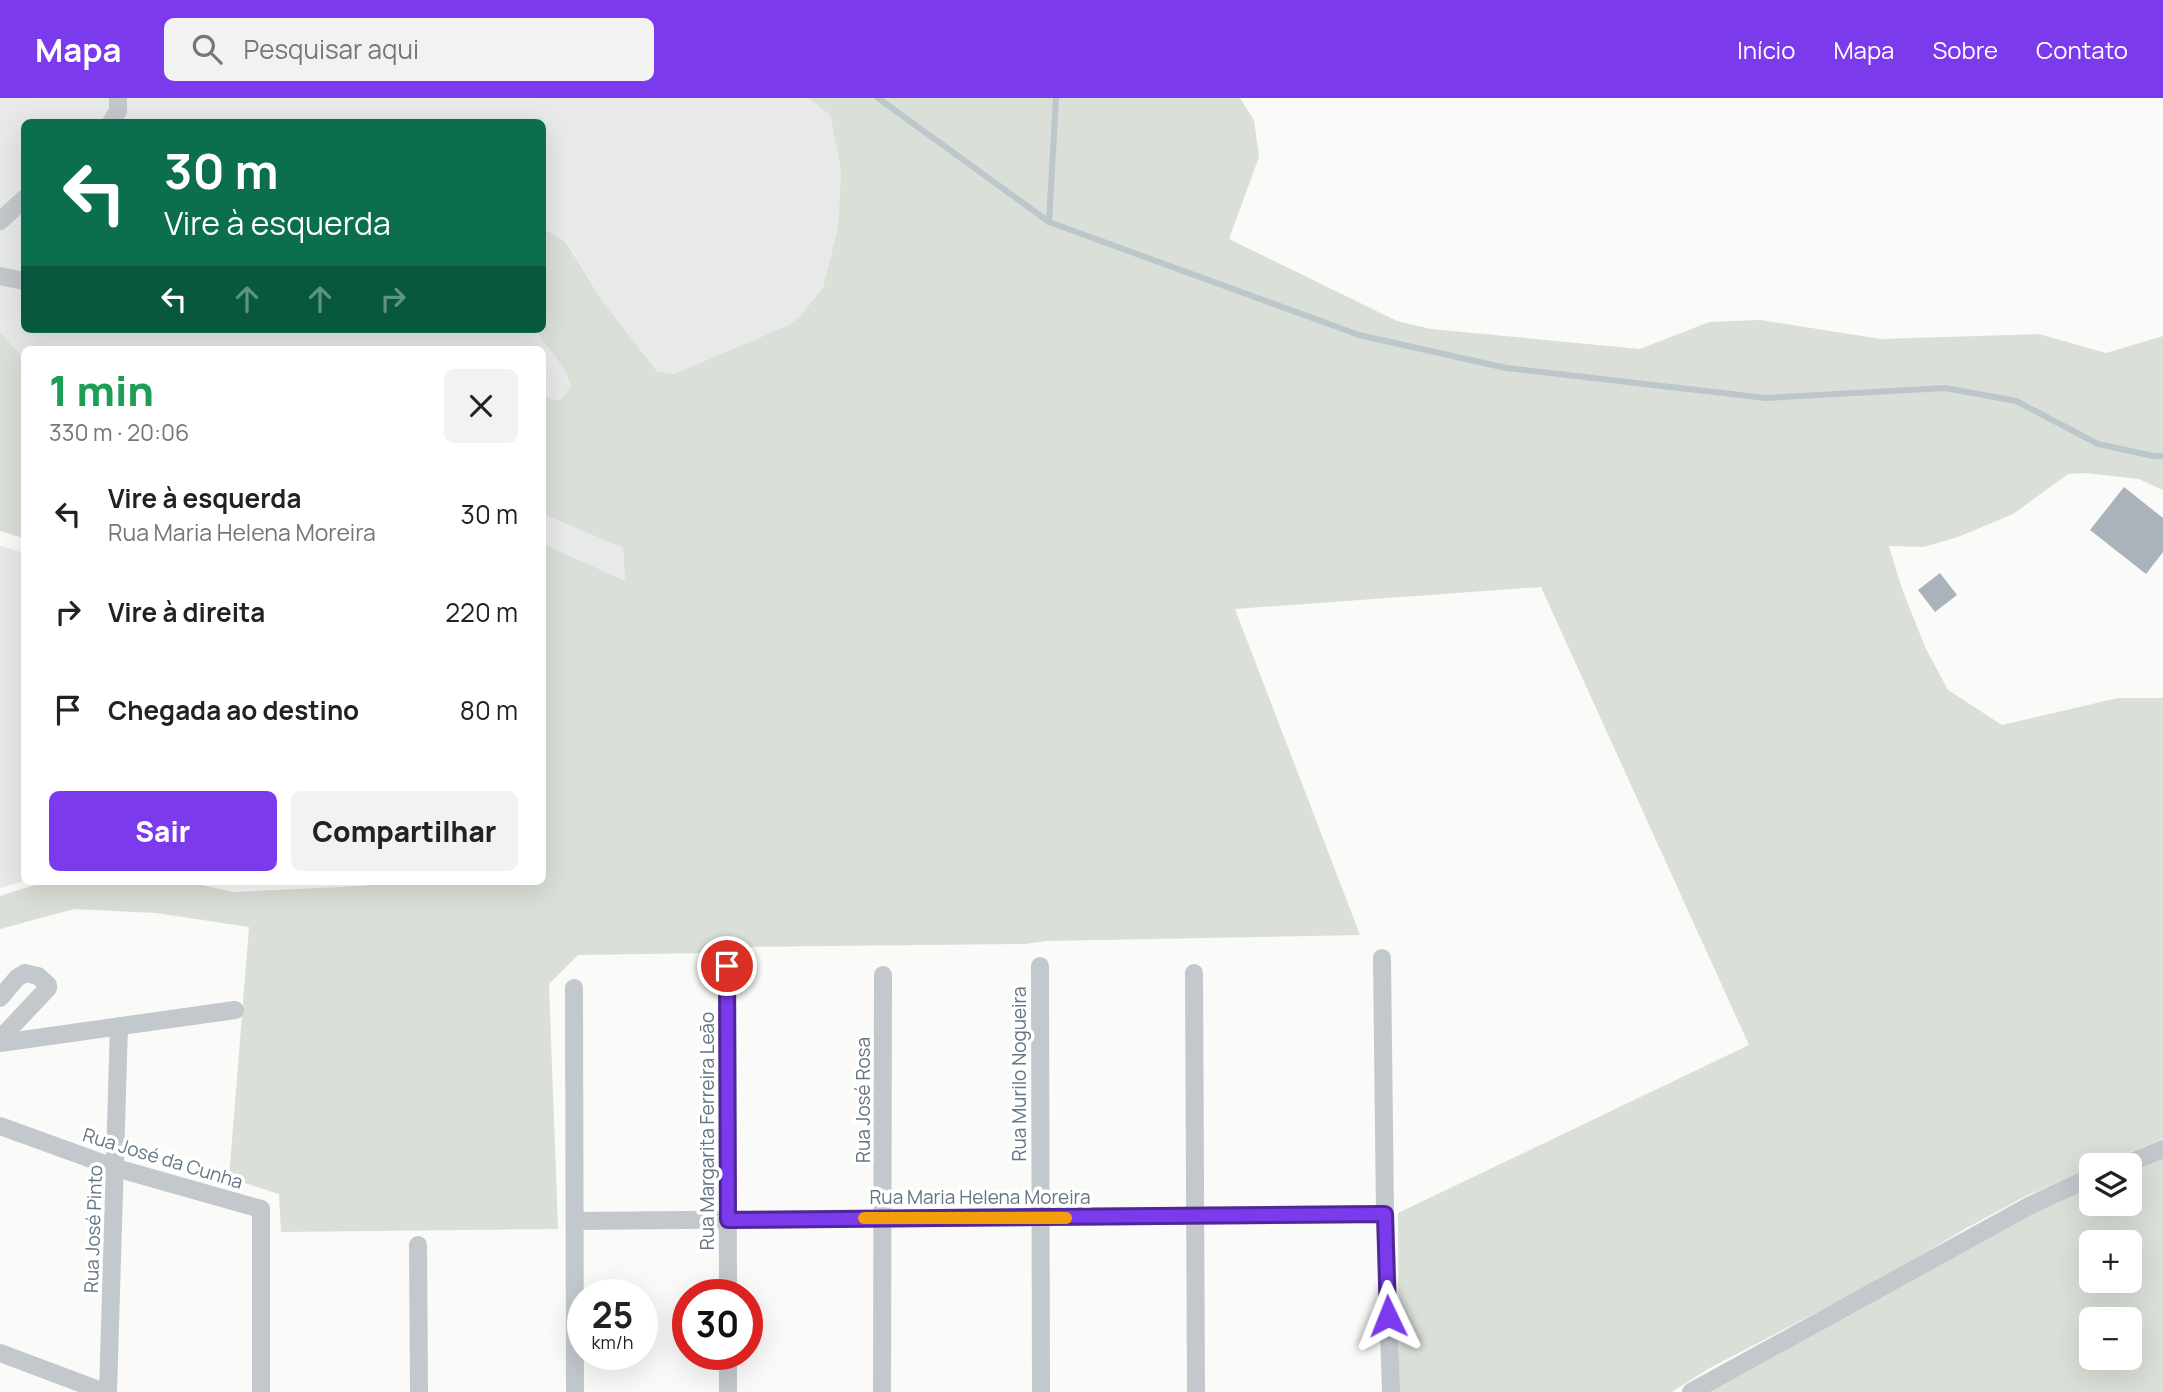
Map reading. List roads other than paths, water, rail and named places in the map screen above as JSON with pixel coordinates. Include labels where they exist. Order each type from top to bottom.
[{"type":"street","points":[[113,119],[118,111],[118,98]]},
{"type":"street","points":[[0,220],[21,202]]},
{"type":"street","points":[[0,276],[21,280]]},
{"type":"street","points":[[1381,958],[1391,1392]]},
{"type":"street","name":"Rua Margarita Ferreira Leão","points":[[727,966],[728,1279]]},
{"type":"street","name":"Rua Murilo Nogueira","points":[[1040,966],[1041,1392]]},
{"type":"street","points":[[0,998],[17,978],[28,972],[46,981],[48,988],[0,1041]]},
{"type":"street","points":[[1194,973],[1196,1392]]},
{"type":"street","name":"Rua José Rosa","points":[[882,1392],[883,975]]},
{"type":"street","points":[[574,988],[575,1392]]},
{"type":"street","points":[[0,1041],[234,1010]]},
{"type":"street","name":"Rua José Pinto","points":[[106,1392],[119,1026]]},
{"type":"street","name":"Rua José da Cunha","points":[[0,1126],[116,1168],[261,1209],[261,1392]]},
{"type":"street","points":[[2142,1157],[2163,1149]]},
{"type":"street","points":[[1691,1392],[2031,1205],[2079,1183]]},
{"type":"street","name":"Rua Maria Helena Moreira","points":[[575,1221],[1385,1214]]},
{"type":"street","points":[[418,1245],[419,1392]]},
{"type":"street","points":[[0,1353],[106,1392]]},
{"type":"street","points":[[728,1370],[728,1392]]},
{"type":"waterway","points":[[878,98],[1049,222],[1359,335],[1506,368],[1766,398],[1945,388],[2016,401],[2098,444],[2163,456]]},
{"type":"waterway","points":[[1049,222],[1056,98]]}]
